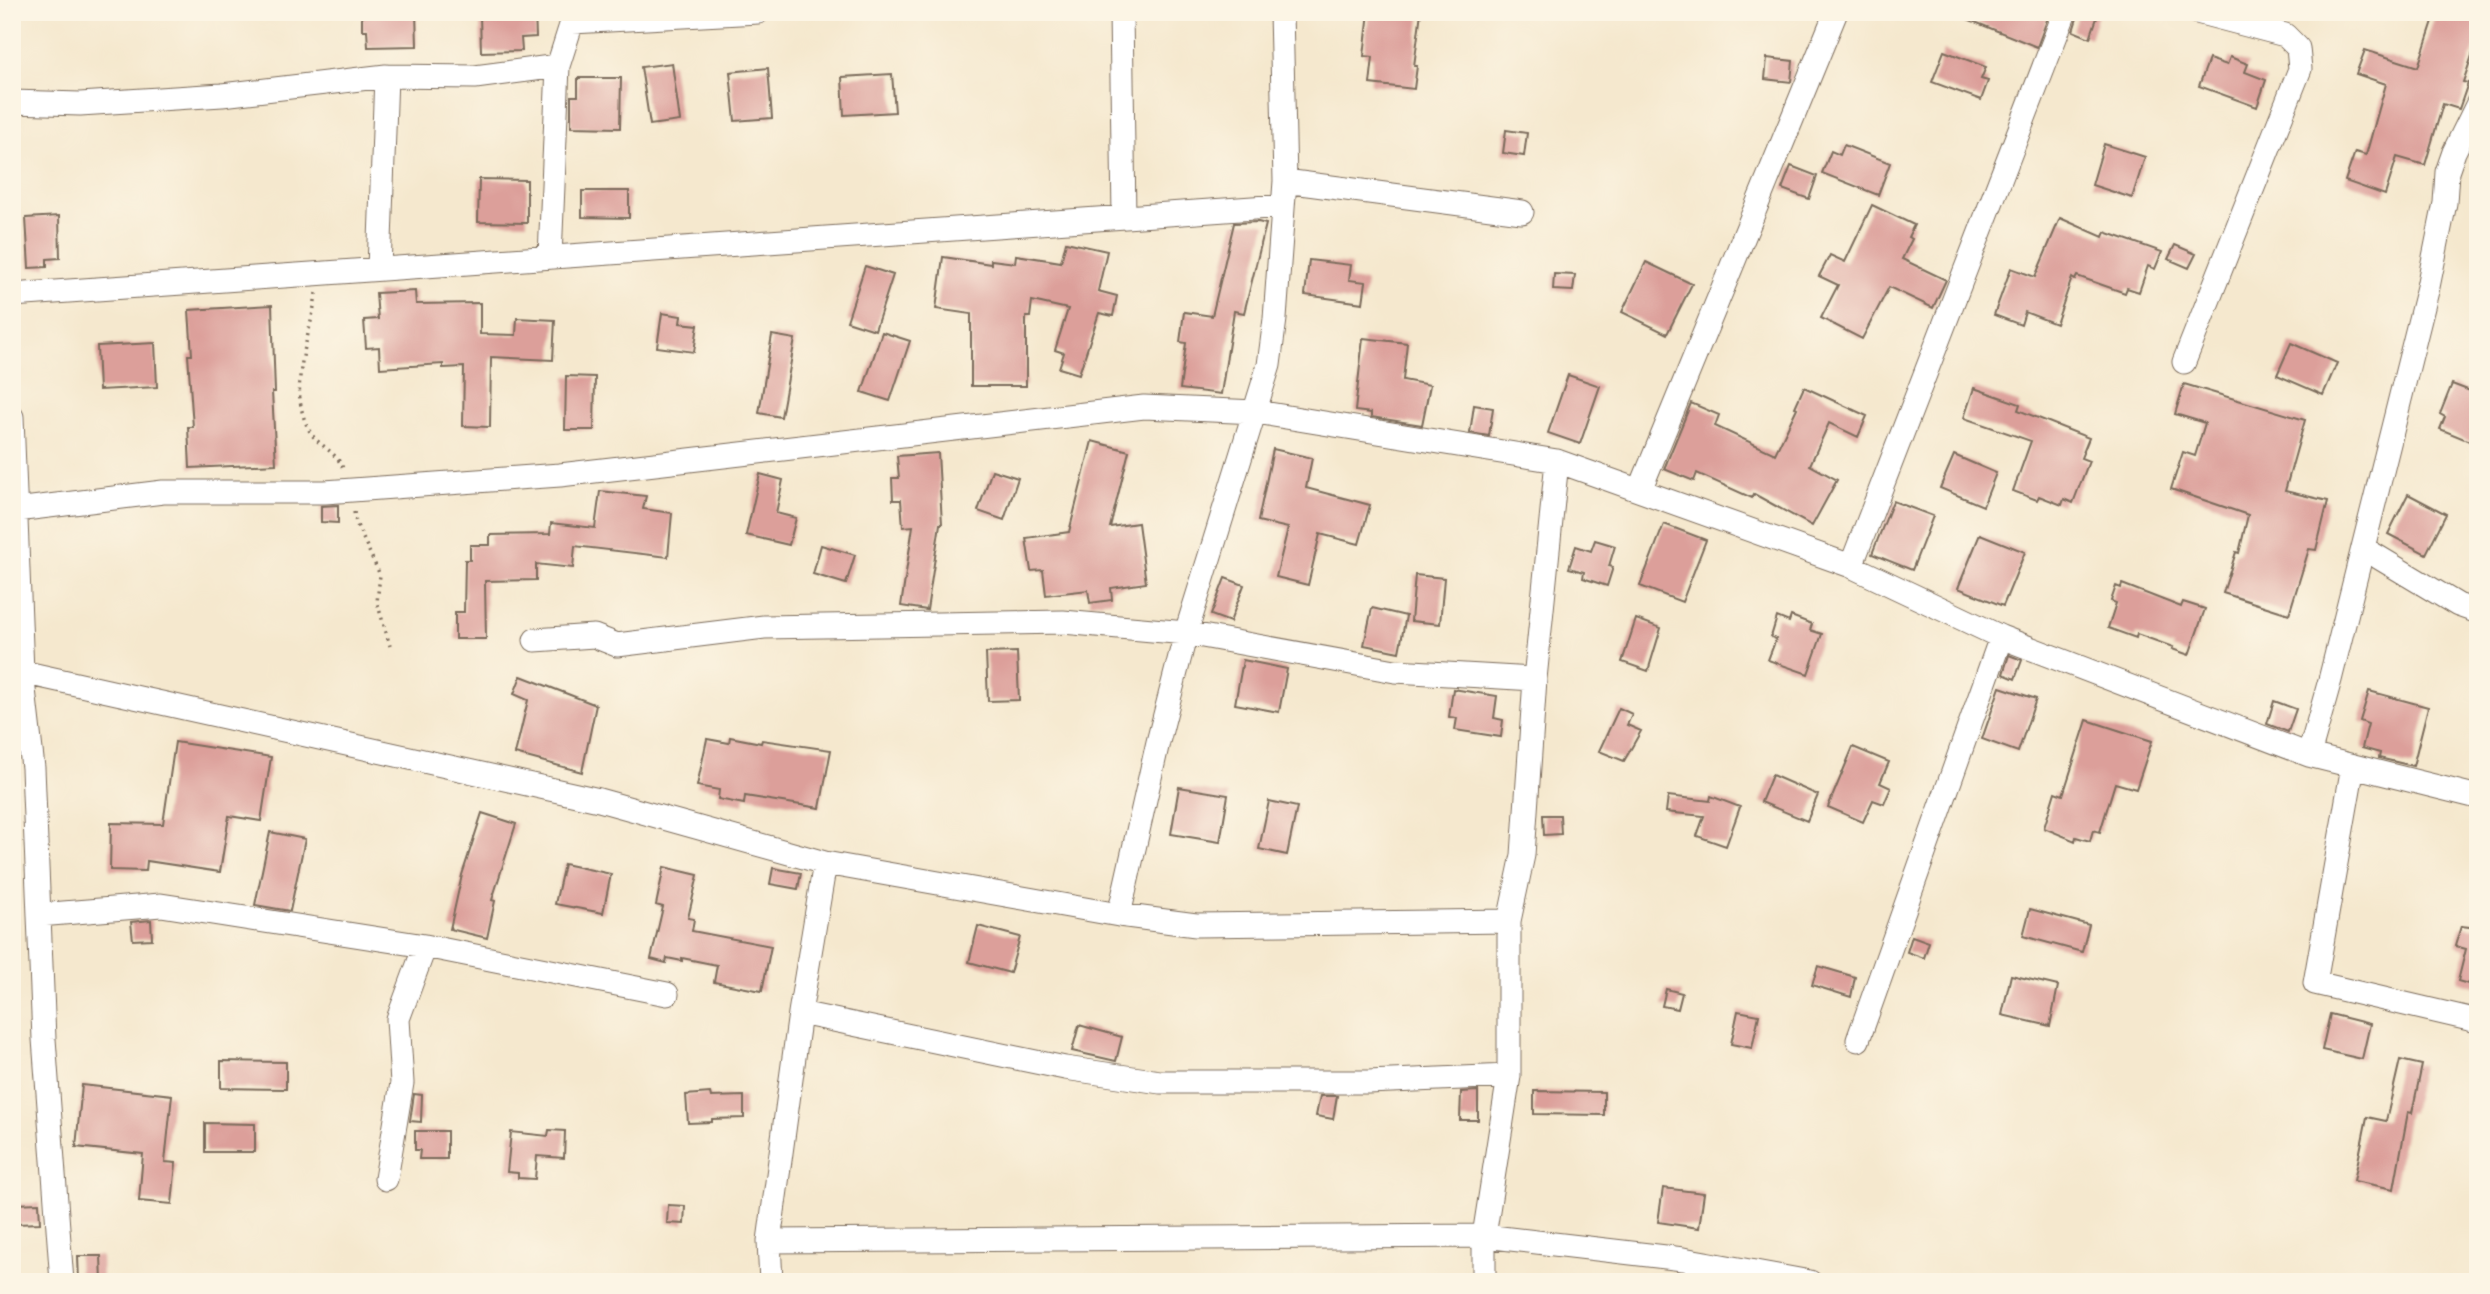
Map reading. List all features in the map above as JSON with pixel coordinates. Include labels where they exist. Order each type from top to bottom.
[{"type":"street","points":[[550,257],[558,66],[572,22],[758,12]]},
{"type":"street","points":[[1121,12],[1124,218]]},
{"type":"street","points":[[1119,915],[1158,742],[1186,634],[1269,365],[1285,181],[1281,12]]},
{"type":"street","points":[[1640,490],[1836,12]]},
{"type":"street","points":[[1851,566],[2065,12]]},
{"type":"street","points":[[2184,362],[2300,69],[2298,48],[2285,35],[2197,12]]},
{"type":"street","points":[[12,102],[80,104],[222,95],[386,76],[475,77],[558,66]]},
{"type":"street","points":[[379,269],[386,76]]},
{"type":"street","points":[[2309,755],[2433,264],[2445,203],[2447,172],[2478,103]]},
{"type":"street","points":[[1285,181],[1522,212]]},
{"type":"street","points":[[12,295],[1282,206]]},
{"type":"street","points":[[16,510],[163,492],[350,490],[560,475],[1144,407],[1256,412],[1557,461],[1851,566],[2001,637],[2309,755],[2478,797]]},
{"type":"street","points":[[12,417],[22,672],[33,768],[44,1039],[62,1282]]},
{"type":"street","points":[[1484,1282],[1484,1236],[1509,1076],[1509,921],[1523,855],[1535,678],[1557,461]]},
{"type":"street","points":[[2363,548],[2458,605],[2478,612]]},
{"type":"street","points":[[535,640],[594,636],[617,645],[764,627],[1062,622],[1186,634],[1395,671],[1535,678]]},
{"type":"street","points":[[1858,1040],[2001,637]]},
{"type":"street","points":[[22,672],[599,800],[825,863],[1119,915],[1196,925],[1509,921]]},
{"type":"street","points":[[2353,766],[2315,983],[2478,1021]]},
{"type":"street","points":[[771,1282],[769,1241],[800,1013],[825,863]]},
{"type":"street","points":[[39,915],[161,905],[425,946],[667,993]]},
{"type":"street","points":[[386,1179],[402,1083],[398,1019],[425,946]]},
{"type":"street","points":[[800,1013],[1065,1068],[1160,1082],[1368,1082],[1509,1076]]},
{"type":"street","points":[[769,1241],[1484,1236],[1683,1259],[1810,1282]]},
{"type":"path","points":[[318,273],[313,319],[302,355],[299,393],[304,418],[311,434],[341,462],[356,523],[380,575],[377,602],[390,646]]},
{"type":"building","points":[[362,12],[416,12],[417,46],[368,47],[367,30],[362,30]]},
{"type":"building","points":[[535,12],[536,37],[521,38],[522,51],[481,52],[480,14]]},
{"type":"building","points":[[1369,12],[1421,12],[1414,89],[1370,84],[1373,57],[1364,56]]},
{"type":"building","points":[[1950,12],[2050,12],[2037,47]]},
{"type":"building","points":[[2079,12],[2099,12],[2090,38],[2073,31]]},
{"type":"building","points":[[2436,12],[2478,12],[2478,38],[2463,82],[2468,83],[2459,109],[2443,104],[2425,165],[2397,157],[2385,195],[2345,181],[2355,152],[2366,155],[2386,84],[2356,74],[2365,50],[2418,67]]},
{"type":"building","points":[[1944,51],[1986,67],[1981,79],[1988,81],[1981,100],[1932,82]]},
{"type":"building","points":[[2230,57],[2248,64],[2245,72],[2266,80],[2257,107],[2199,86],[2209,59],[2227,65]]},
{"type":"building","points":[[1767,58],[1793,61],[1791,82],[1765,79]]},
{"type":"building","points":[[672,63],[680,121],[650,125],[641,67]]},
{"type":"building","points":[[768,68],[772,118],[735,121],[730,72]]},
{"type":"building","points":[[892,74],[895,112],[844,115],[842,77]]},
{"type":"building","points":[[578,78],[621,78],[620,128],[571,127],[571,96],[578,96]]},
{"type":"building","points":[[1506,130],[1527,133],[1524,156],[1503,153]]},
{"type":"building","points":[[2104,144],[2145,157],[2132,198],[2092,185]]},
{"type":"building","points":[[1844,145],[1890,163],[1878,195],[1822,173],[1831,151],[1840,155]]},
{"type":"building","points":[[1791,166],[1817,176],[1809,199],[1782,189]]},
{"type":"building","points":[[479,179],[527,180],[527,223],[478,222]]},
{"type":"building","points":[[582,191],[629,191],[629,218],[582,217]]},
{"type":"building","points":[[1872,205],[1914,225],[1908,237],[1912,239],[1902,259],[1946,280],[1933,308],[1889,287],[1862,339],[1821,318],[1838,285],[1819,276],[1830,255],[1845,262]]},
{"type":"building","points":[[59,216],[60,258],[47,259],[47,267],[29,268],[26,218]]},
{"type":"building","points":[[2060,218],[2103,237],[2105,232],[2162,252],[2155,269],[2148,266],[2139,292],[2127,288],[2125,293],[2077,276],[2075,280],[2072,278],[2056,324],[2025,312],[2021,325],[1994,315],[2011,268],[2035,277]]},
{"type":"building","points":[[1234,223],[1266,224],[1244,313],[1234,311],[1221,394],[1180,389],[1186,343],[1180,342],[1184,312],[1212,316]]},
{"type":"building","points":[[1066,242],[1107,251],[1098,291],[1117,296],[1113,316],[1099,313],[1079,374],[1059,368],[1064,353],[1055,350],[1068,309],[1032,301],[1030,317],[1026,317],[1026,386],[971,386],[971,314],[936,309],[943,257],[991,264],[991,260],[1015,263],[1016,255],[1061,262]]},
{"type":"building","points":[[2175,245],[2196,254],[2189,268],[2168,259]]},
{"type":"building","points":[[1309,260],[1351,265],[1349,280],[1366,282],[1363,303],[1305,295]]},
{"type":"building","points":[[1646,262],[1692,284],[1667,334],[1622,312]]},
{"type":"building","points":[[865,266],[893,275],[875,330],[847,321]]},
{"type":"building","points":[[1554,274],[1575,275],[1573,291],[1553,290]]},
{"type":"building","points":[[415,291],[416,304],[480,303],[480,334],[516,335],[517,318],[555,320],[553,360],[491,357],[490,427],[463,426],[464,367],[443,368],[443,364],[380,368],[379,347],[366,348],[364,320],[378,319],[376,293]]},
{"type":"building","points":[[272,305],[275,392],[272,392],[276,464],[190,468],[188,427],[193,427],[188,355],[192,355],[189,310]]},
{"type":"building","points":[[662,313],[681,316],[680,323],[698,325],[694,352],[657,347]]},
{"type":"building","points":[[882,332],[910,341],[890,401],[862,392]]},
{"type":"building","points":[[772,335],[795,339],[781,417],[759,413]]},
{"type":"building","points":[[1363,338],[1407,343],[1403,380],[1430,385],[1422,425],[1371,417],[1371,413],[1355,411]]},
{"type":"building","points":[[155,343],[157,387],[99,390],[97,346]]},
{"type":"building","points":[[2291,343],[2337,363],[2323,395],[2277,375]]},
{"type":"building","points":[[1568,375],[1600,386],[1580,444],[1548,433]]},
{"type":"building","points":[[566,376],[595,377],[594,430],[565,430]]},
{"type":"building","points":[[2184,384],[2305,420],[2285,491],[2328,501],[2316,550],[2309,549],[2289,614],[2223,593],[2236,552],[2239,553],[2248,515],[2171,489],[2183,452],[2195,456],[2205,423],[2175,414]]},
{"type":"building","points":[[2452,384],[2478,394],[2478,434],[2474,443],[2440,429],[2445,417],[2440,414]]},
{"type":"building","points":[[1804,387],[1867,416],[1858,437],[1829,423],[1810,465],[1837,480],[1812,526],[1754,494],[1752,498],[1697,473],[1694,481],[1664,469],[1691,403],[1719,415],[1715,426],[1775,454]]},
{"type":"building","points":[[1974,388],[2020,404],[2018,410],[2089,438],[2081,458],[2089,461],[2073,503],[2064,499],[2062,505],[2039,496],[2037,500],[2013,491],[2031,441],[1964,418]]},
{"type":"building","points":[[1474,405],[1493,408],[1489,436],[1470,433]]},
{"type":"building","points":[[1092,441],[1129,451],[1110,527],[1138,523],[1146,583],[1111,588],[1112,600],[1090,603],[1088,590],[1046,595],[1043,570],[1031,571],[1026,538],[1069,532]]},
{"type":"building","points":[[1273,449],[1312,458],[1306,488],[1370,505],[1359,544],[1320,534],[1308,585],[1276,577],[1288,528],[1258,521]]},
{"type":"building","points":[[938,453],[942,524],[927,610],[901,606],[913,526],[903,527],[901,500],[893,500],[892,478],[899,478],[897,456]]},
{"type":"building","points":[[1954,455],[1996,473],[1983,506],[1940,488]]},
{"type":"building","points":[[992,470],[1018,478],[1004,520],[978,511]]},
{"type":"building","points":[[760,474],[783,480],[776,513],[796,518],[789,545],[746,535]]},
{"type":"building","points":[[600,491],[646,496],[643,509],[672,513],[668,557],[575,546],[573,568],[536,564],[536,580],[485,581],[486,639],[455,639],[455,612],[464,612],[465,560],[470,560],[470,545],[490,545],[490,535],[550,534],[551,523],[595,528]]},
{"type":"building","points":[[2408,494],[2446,514],[2426,554],[2388,534]]},
{"type":"building","points":[[1893,501],[1933,516],[1912,570],[1872,554]]},
{"type":"building","points":[[338,505],[338,523],[321,522],[321,506]]},
{"type":"building","points":[[1664,524],[1706,540],[1682,602],[1640,586]]},
{"type":"building","points":[[1980,534],[2025,552],[2003,606],[1958,588]]},
{"type":"building","points":[[1595,540],[1615,546],[1609,566],[1613,567],[1607,586],[1583,578],[1584,572],[1569,568],[1576,546],[1591,551]]},
{"type":"building","points":[[821,545],[855,555],[846,584],[813,574]]},
{"type":"building","points":[[1415,575],[1444,578],[1440,624],[1411,621]]},
{"type":"building","points":[[1225,578],[1244,585],[1230,622],[1211,615]]},
{"type":"building","points":[[2122,584],[2181,607],[2183,602],[2205,609],[2189,655],[2137,634],[2136,638],[2108,628],[2116,603],[2111,601],[2116,586],[2121,588]]},
{"type":"building","points":[[1372,608],[1406,616],[1399,652],[1364,645]]},
{"type":"building","points":[[1791,616],[1812,624],[1810,630],[1822,634],[1808,674],[1768,660],[1776,639],[1771,637],[1777,617],[1789,622]]},
{"type":"building","points":[[1636,619],[1661,628],[1648,671],[1622,662]]},
{"type":"building","points":[[1017,652],[1019,700],[988,701],[986,653]]},
{"type":"building","points":[[2009,655],[2022,660],[2015,679],[2003,674]]},
{"type":"building","points":[[1243,660],[1287,669],[1279,712],[1235,704]]},
{"type":"building","points":[[521,676],[596,705],[582,772],[515,754],[528,700],[514,694]]},
{"type":"building","points":[[2000,687],[2036,699],[2018,752],[1982,739]]},
{"type":"building","points":[[1453,689],[1497,696],[1494,718],[1503,720],[1501,737],[1455,730],[1457,718],[1449,717]]},
{"type":"building","points":[[2369,691],[2428,707],[2413,766],[2379,758],[2380,753],[2362,748],[2368,724],[2360,721]]},
{"type":"building","points":[[2274,701],[2296,709],[2288,732],[2267,724]]},
{"type":"building","points":[[1619,708],[1632,714],[1627,725],[1641,731],[1624,761],[1599,751]]},
{"type":"building","points":[[2087,720],[2152,741],[2136,789],[2115,783],[2100,832],[2093,830],[2090,841],[2076,837],[2075,841],[2044,828],[2055,792],[2063,795]]},
{"type":"building","points":[[730,737],[831,750],[820,808],[745,796],[744,804],[718,799],[719,790],[697,786],[707,739],[729,743]]},
{"type":"building","points":[[175,742],[271,757],[261,821],[229,816],[220,872],[147,861],[146,871],[110,870],[111,823],[163,824]]},
{"type":"building","points":[[1853,747],[1889,762],[1880,783],[1891,788],[1884,804],[1873,800],[1863,822],[1828,807]]},
{"type":"building","points":[[1772,775],[1818,795],[1807,821],[1761,802]]},
{"type":"building","points":[[1179,787],[1228,795],[1220,842],[1171,834]]},
{"type":"building","points":[[1668,796],[1710,801],[1711,796],[1740,807],[1726,846],[1697,836],[1704,816],[1666,812]]},
{"type":"building","points":[[1269,801],[1297,807],[1287,855],[1259,849]]},
{"type":"building","points":[[482,813],[516,824],[492,900],[495,901],[487,938],[450,929],[462,875]]},
{"type":"building","points":[[1543,815],[1560,815],[1561,834],[1544,835]]},
{"type":"building","points":[[270,832],[305,839],[290,911],[255,905]]},
{"type":"building","points":[[564,864],[611,874],[603,913],[555,904]]},
{"type":"building","points":[[664,867],[698,875],[688,918],[694,919],[692,931],[771,946],[762,991],[714,982],[717,965],[682,958],[682,961],[667,958],[666,963],[651,959],[663,907],[656,905]]},
{"type":"building","points":[[773,868],[801,873],[798,889],[770,884]]},
{"type":"building","points":[[2030,909],[2089,925],[2082,952],[2023,936]]},
{"type":"building","points":[[151,920],[152,939],[133,940],[131,922]]},
{"type":"building","points":[[978,926],[1020,937],[1010,973],[969,962]]},
{"type":"building","points":[[2461,926],[2478,928],[2478,987],[2458,981],[2466,949],[2455,946]]},
{"type":"building","points":[[1912,936],[1929,942],[1924,958],[1907,952]]},
{"type":"building","points":[[1818,966],[1855,977],[1851,997],[1812,985]]},
{"type":"building","points":[[2011,975],[2058,986],[2050,1026],[2002,1015]]},
{"type":"building","points":[[1666,989],[1682,993],[1678,1009],[1662,1006]]},
{"type":"building","points":[[1738,1011],[1759,1015],[1752,1048],[1731,1044]]},
{"type":"building","points":[[2330,1014],[2370,1024],[2362,1059],[2322,1050]]},
{"type":"building","points":[[1079,1025],[1122,1037],[1116,1061],[1072,1051]]},
{"type":"building","points":[[2400,1060],[2422,1065],[2412,1113],[2408,1112],[2394,1189],[2354,1181],[2367,1117],[2386,1121]]},
{"type":"building","points":[[221,1061],[286,1062],[286,1089],[221,1088]]},
{"type":"building","points":[[82,1085],[172,1095],[165,1162],[176,1163],[172,1204],[139,1201],[143,1154],[76,1147]]},
{"type":"building","points":[[1478,1091],[1478,1120],[1460,1120],[1461,1092]]},
{"type":"building","points":[[1534,1091],[1604,1092],[1604,1115],[1534,1114]]},
{"type":"building","points":[[710,1093],[711,1097],[744,1096],[744,1118],[688,1123],[686,1095]]},
{"type":"building","points":[[414,1094],[422,1095],[421,1122],[410,1121]]},
{"type":"building","points":[[1320,1096],[1337,1096],[1333,1119],[1316,1116]]},
{"type":"building","points":[[205,1123],[255,1124],[255,1152],[205,1152]]},
{"type":"building","points":[[549,1130],[565,1131],[564,1158],[537,1156],[535,1179],[518,1178],[518,1173],[507,1172],[511,1132],[548,1136]]},
{"type":"building","points":[[415,1131],[447,1131],[447,1159],[419,1159],[420,1150],[415,1150]]},
{"type":"building","points":[[1663,1188],[1704,1193],[1699,1228],[1658,1222]]},
{"type":"building","points":[[39,1203],[40,1223],[16,1224],[15,1204]]},
{"type":"building","points":[[668,1205],[685,1206],[684,1224],[667,1223]]},
{"type":"building","points":[[78,1256],[101,1256],[102,1282],[79,1282]]}]
